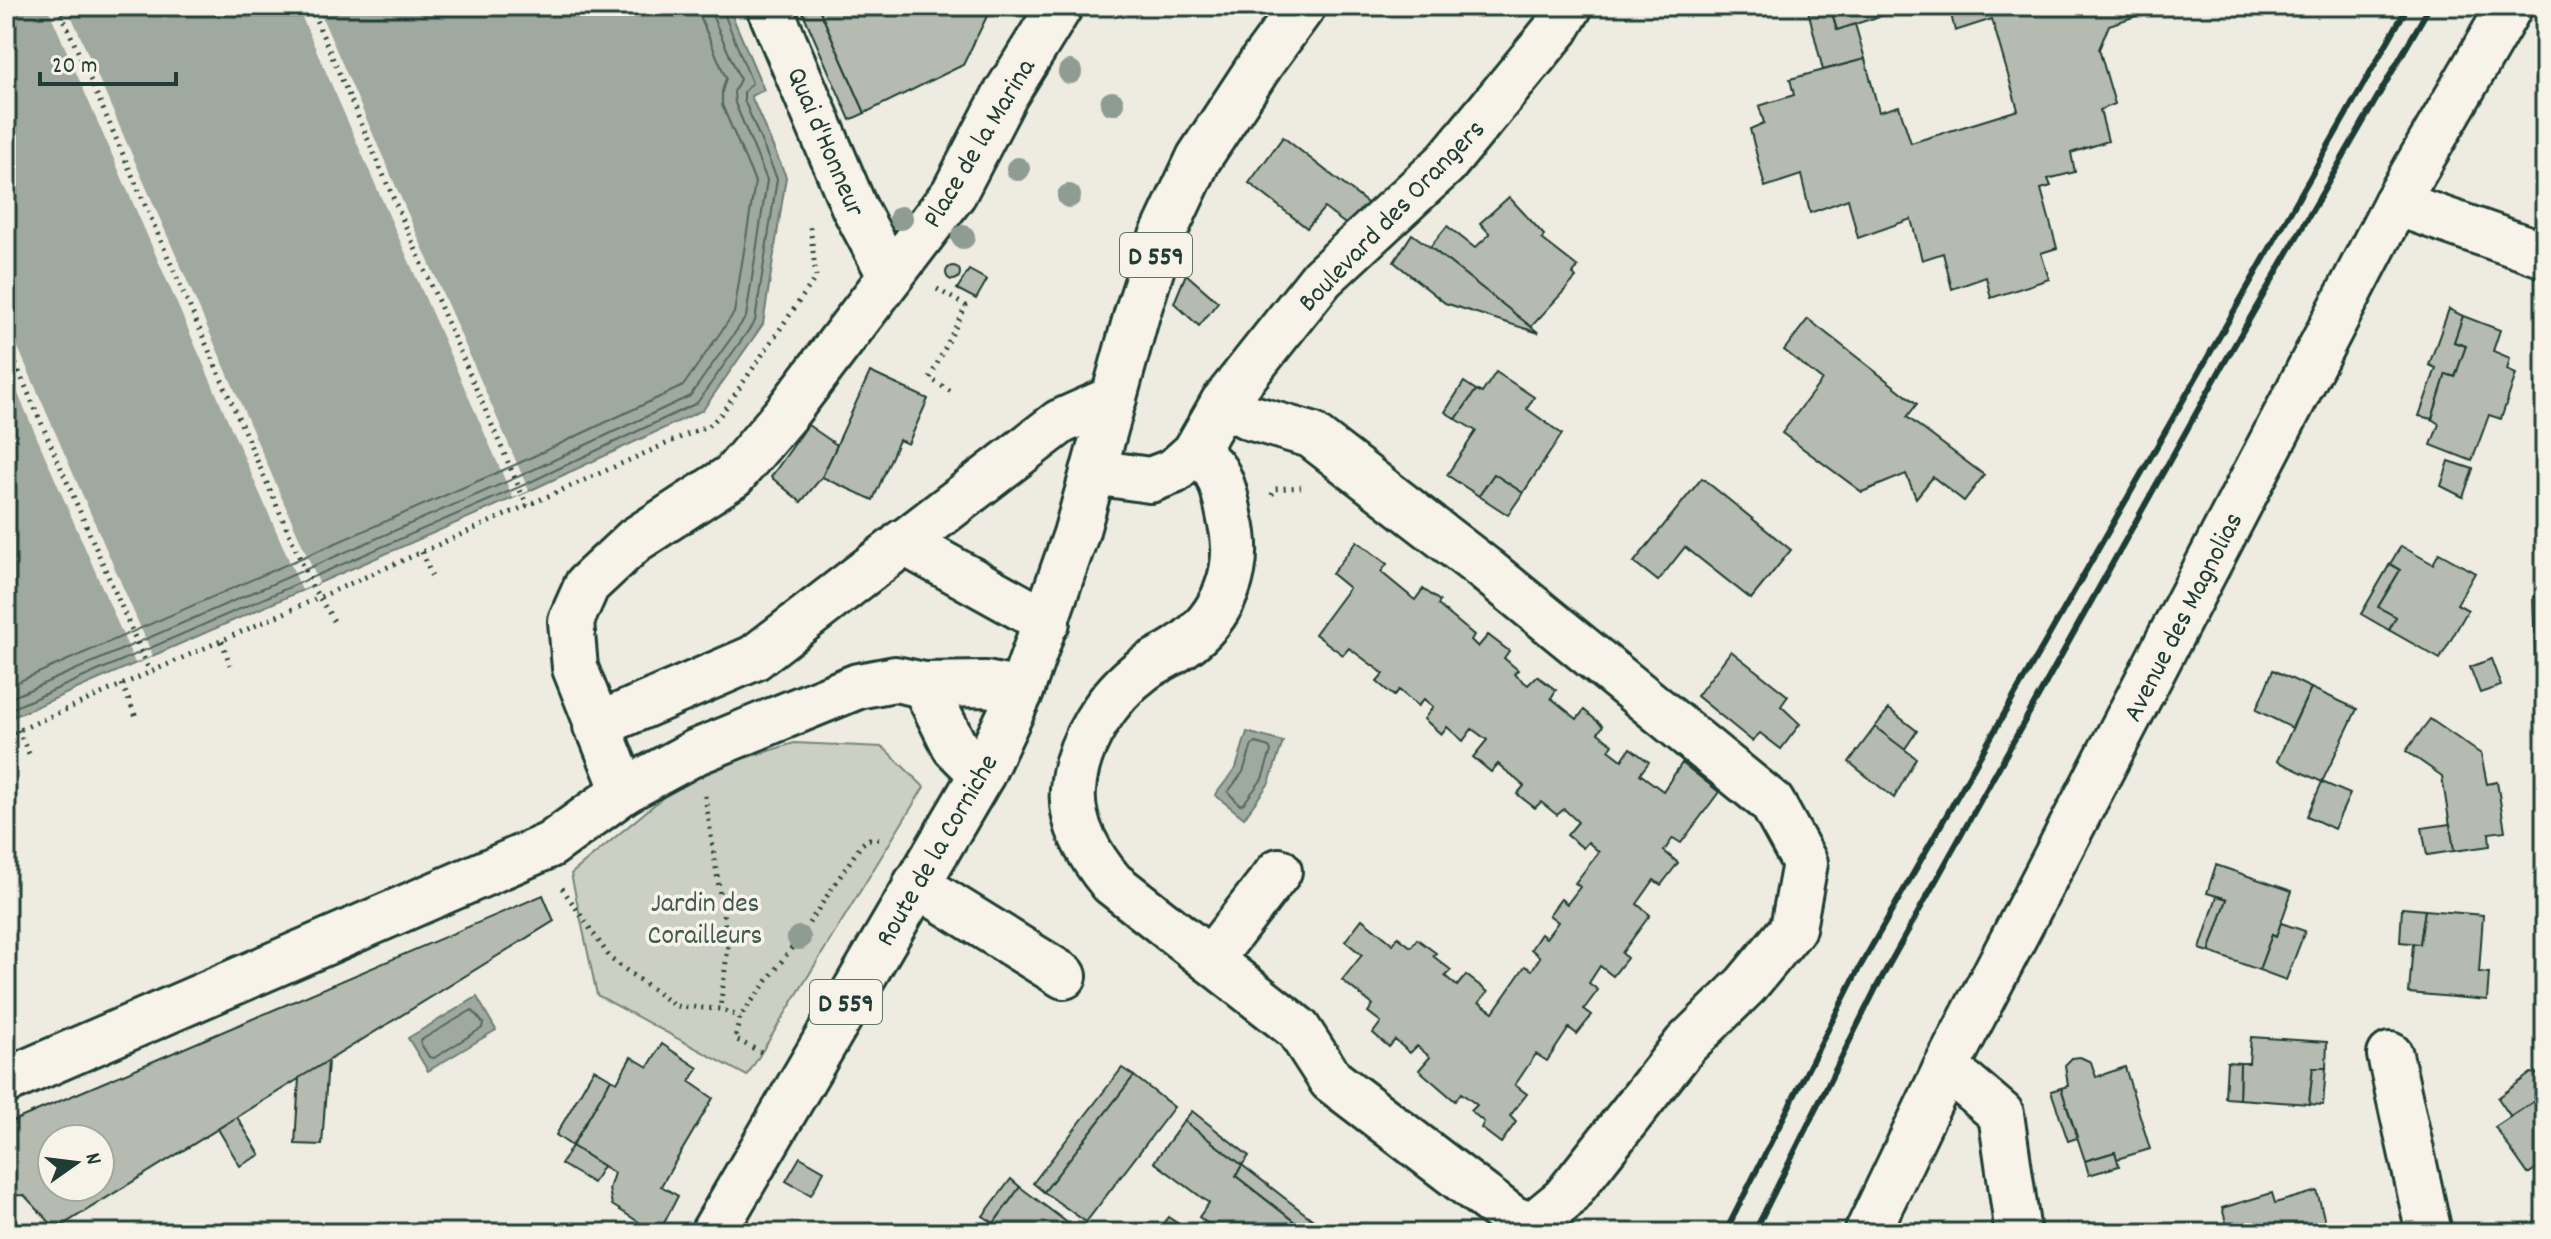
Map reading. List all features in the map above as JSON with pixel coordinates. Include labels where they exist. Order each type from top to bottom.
[{"type":"street","name":"Quai d'Honneur","points":[[769,6],[854,207],[896,268]]},
{"type":"street","name":"Place de la Marina","points":[[624,791],[575,668],[571,621],[587,585],[635,540],[733,476],[787,412],[954,193],[1004,97],[1060,6]]},
{"type":"street","name":"D 559","points":[[1093,472],[1161,239],[1199,158],[1303,6]]},
{"type":"street","name":"Boulevard des Orangers","points":[[1093,472],[1150,480],[1174,471],[1195,452],[1223,403],[1322,278],[1445,164],[1557,28],[1570,6]]},
{"type":"street","name":"Avenue des Magnolias","points":[[1867,1233],[1945,1070],[2396,203],[2510,6]]},
{"type":"street","points":[[2396,203],[2545,255]]},
{"type":"street","points":[[596,726],[754,658],[1060,422],[1114,398]]},
{"type":"street","points":[[1195,452],[1215,469],[1235,537],[1235,565],[1227,595],[1209,621],[1184,645],[1145,668],[1121,690],[1099,717],[1080,754],[1072,791],[1078,826],[1094,861],[1112,883],[1298,1029],[1331,1080],[1512,1218],[1531,1226],[1564,1199],[1686,1044],[1746,985],[1793,928],[1805,863],[1772,803],[1485,569],[1311,435],[1249,417],[1223,403]]},
{"type":"street","name":"Route de la Corniche","points":[[713,1233],[982,774],[1021,691],[1047,622],[1093,472]]},
{"type":"street","points":[[903,542],[1047,622]]},
{"type":"street","points":[[6,1081],[550,845],[624,791],[696,752],[858,686],[895,679],[924,685],[986,684],[1021,691]]},
{"type":"street","points":[[924,685],[955,747],[982,774]]},
{"type":"street","points":[[1210,960],[1279,871]]},
{"type":"street","points":[[916,884],[1064,976]]},
{"type":"street","points":[[2390,1055],[2429,1233]]},
{"type":"street","points":[[1945,1070],[2001,1114],[2018,1233]]},
{"type":"path","points":[[58,6],[318,598],[334,621]]},
{"type":"path","points":[[310,6],[527,506]]},
{"type":"path","points":[[6,736],[711,424],[722,413],[816,277],[810,218]]},
{"type":"path","points":[[896,268],[967,303],[930,378],[954,394]]},
{"type":"path","points":[[6,342],[150,672]]},
{"type":"path","points":[[1272,499],[1274,489],[1313,487],[1326,481],[1343,460]]},
{"type":"path","points":[[422,552],[432,577]]},
{"type":"path","points":[[222,641],[230,665]]},
{"type":"path","points":[[122,684],[136,717]]},
{"type":"path","points":[[18,730],[31,758]]},
{"type":"path","points":[[704,787],[728,946],[720,1009]]},
{"type":"path","points":[[761,1052],[735,1039],[740,1017],[799,938],[861,845],[869,839],[885,840]]},
{"type":"path","points":[[537,851],[611,959],[675,1006],[720,1009],[740,1017]]},
{"type":"green space","name":"Jardin des Corailleurs","points":[[794,743],[883,747],[924,787],[747,1076],[597,995],[571,874],[690,775]]},
{"type":"water","points":[[6,6],[728,6],[764,90],[751,96],[786,177],[763,324],[703,410],[529,491],[6,720]]},
{"type":"water","points":[[1247,732],[1283,742],[1269,783],[1244,818],[1215,795],[1236,768]]},
{"type":"water","points":[[477,997],[496,1030],[428,1071],[408,1038]]},
{"type":"pier","points":[[47,6],[67,6],[319,583],[302,590]]},
{"type":"pier","points":[[297,6],[317,6],[529,491],[513,498]]},
{"type":"pier","points":[[6,320],[153,656],[135,663],[6,366]]},
{"type":"building","points":[[800,6],[818,6],[865,113],[850,120]]},
{"type":"building","points":[[818,6],[992,6],[963,65],[865,113]]},
{"type":"building","points":[[1807,6],[1830,6],[1837,30],[1855,24],[1865,59],[1823,70]]},
{"type":"building","points":[[1830,6],[1911,6],[1837,30]]},
{"type":"building","points":[[1949,6],[2146,6],[2148,12],[2109,25],[2099,49],[2115,104],[2100,110],[2108,141],[2071,153],[2075,172],[2048,179],[2051,186],[2041,189],[2057,248],[2041,253],[2049,279],[1991,298],[1986,277],[1952,289],[1943,253],[1922,260],[1911,219],[1858,238],[1848,199],[1810,213],[1801,175],[1765,187],[1750,129],[1764,123],[1759,106],[1794,95],[1790,79],[1865,59],[1879,112],[1899,106],[1911,143],[2018,110],[1992,19],[1955,31]]},
{"type":"building","points":[[1283,137],[1371,206],[1352,229],[1324,208],[1307,228],[1249,183]]},
{"type":"building","points":[[1509,197],[1544,235],[1542,239],[1578,267],[1573,274],[1576,278],[1531,327],[1430,247],[1447,226],[1475,248],[1490,234],[1480,223]]},
{"type":"building","points":[[1412,234],[1539,333],[1445,303],[1394,262]]},
{"type":"building","points":[[953,266],[960,273],[953,280],[946,273]]},
{"type":"building","points":[[969,270],[987,280],[976,299],[957,289]]},
{"type":"building","points":[[1186,274],[1218,302],[1199,326],[1174,303]]},
{"type":"building","points":[[2449,309],[2463,316],[2454,342],[2466,346],[2455,377],[2446,374],[2432,419],[2419,416],[2436,368],[2429,365]]},
{"type":"building","points":[[2463,316],[2500,330],[2493,351],[2510,358],[2507,370],[2516,374],[2501,419],[2489,415],[2472,461],[2431,445],[2439,424],[2432,419],[2446,374],[2455,377],[2466,346],[2454,342]]},
{"type":"building","points":[[1808,319],[1917,404],[1907,417],[1984,475],[1964,501],[1933,477],[1916,498],[1906,474],[1862,492],[1782,433],[1822,380],[1784,350]]},
{"type":"building","points":[[870,372],[928,399],[908,444],[899,440],[873,500],[822,477]]},
{"type":"building","points":[[1496,372],[1534,397],[1527,409],[1562,434],[1523,493],[1494,474],[1479,496],[1447,475],[1476,431],[1456,419],[1476,390],[1482,393]]},
{"type":"building","points":[[1464,382],[1476,390],[1456,419],[1445,412]]},
{"type":"building","points":[[808,425],[837,445],[822,477],[801,502],[771,477]]},
{"type":"building","points":[[2449,461],[2473,469],[2463,497],[2441,486]]},
{"type":"building","points":[[1494,474],[1523,493],[1508,515],[1479,496]]},
{"type":"building","points":[[1702,478],[1791,550],[1751,599],[1685,547],[1658,581],[1634,562]]},
{"type":"building","points":[[1357,541],[1387,564],[1381,572],[1415,600],[1423,589],[1440,601],[1438,605],[1474,635],[1471,640],[1478,647],[1488,635],[1509,651],[1504,658],[1518,670],[1514,674],[1528,685],[1537,676],[1556,690],[1551,698],[1577,719],[1584,710],[1603,726],[1598,733],[1613,744],[1609,750],[1622,760],[1630,748],[1649,762],[1640,774],[1663,791],[1682,763],[1719,792],[1681,843],[1673,838],[1664,851],[1678,863],[1661,885],[1654,880],[1637,904],[1650,915],[1622,953],[1627,958],[1613,976],[1600,966],[1589,983],[1598,990],[1584,1009],[1592,1015],[1577,1034],[1569,1028],[1547,1061],[1536,1054],[1515,1085],[1527,1094],[1510,1116],[1516,1122],[1501,1143],[1481,1128],[1484,1122],[1471,1111],[1477,1105],[1461,1093],[1455,1101],[1419,1070],[1430,1057],[1417,1046],[1410,1053],[1395,1040],[1389,1047],[1373,1033],[1381,1022],[1368,1012],[1373,1005],[1342,980],[1362,955],[1345,941],[1362,919],[1393,944],[1398,937],[1411,947],[1417,939],[1436,953],[1433,956],[1451,970],[1445,976],[1457,986],[1466,975],[1488,992],[1479,1002],[1493,1012],[1525,966],[1532,970],[1540,957],[1531,949],[1541,934],[1546,938],[1558,922],[1549,915],[1561,899],[1567,904],[1580,887],[1575,883],[1599,852],[1588,842],[1583,848],[1567,835],[1578,822],[1564,809],[1557,815],[1541,802],[1535,808],[1517,794],[1524,786],[1498,764],[1491,772],[1473,757],[1487,740],[1472,729],[1463,741],[1447,727],[1441,734],[1424,719],[1433,707],[1424,699],[1418,706],[1399,690],[1394,696],[1377,682],[1384,674],[1349,648],[1343,655],[1315,634],[1349,588],[1332,574]]},
{"type":"building","points":[[2401,546],[2433,564],[2439,553],[2475,573],[2457,604],[2468,610],[2440,659],[2389,630],[2396,617],[2378,607],[2400,570],[2390,564]]},
{"type":"building","points":[[2390,564],[2400,570],[2378,607],[2396,617],[2389,630],[2361,614]]},
{"type":"building","points":[[2545,596],[2545,654],[2535,655],[2533,597]]},
{"type":"building","points":[[1731,651],[1788,696],[1781,706],[1800,724],[1781,749],[1760,733],[1752,741],[1697,696]]},
{"type":"building","points":[[2491,659],[2501,686],[2480,693],[2470,667]]},
{"type":"building","points":[[2273,670],[2311,688],[2292,728],[2256,710]]},
{"type":"building","points":[[2311,688],[2357,709],[2322,782],[2277,761]]},
{"type":"building","points":[[1889,709],[1917,731],[1904,750],[1875,727]]},
{"type":"building","points":[[2430,719],[2481,754],[2487,784],[2497,782],[2505,831],[2489,833],[2490,846],[2454,851],[2442,776],[2406,751]]},
{"type":"building","points":[[1875,727],[1916,758],[1894,798],[1849,762]]},
{"type":"building","points":[[2322,782],[2350,794],[2334,829],[2307,816]]},
{"type":"building","points":[[2450,824],[2454,851],[2427,855],[2422,828]]},
{"type":"building","points":[[2216,865],[2292,891],[2276,937],[2272,935],[2259,970],[2209,952],[2227,899],[2207,893]]},
{"type":"building","points":[[543,895],[554,921],[116,1192],[116,1123],[36,1123],[36,1203],[98,1203],[61,1226],[55,1228],[24,1195],[6,1196],[6,1124]]},
{"type":"building","points":[[2217,896],[2227,899],[2209,952],[2200,949]]},
{"type":"building","points":[[2402,908],[2425,910],[2420,944],[2400,942]]},
{"type":"building","points":[[2425,910],[2483,915],[2479,972],[2489,973],[2487,1000],[2409,993],[2413,944],[2420,944]]},
{"type":"building","points":[[2281,923],[2305,931],[2286,980],[2259,970],[2272,935],[2276,937]]},
{"type":"building","points":[[2251,1037],[2327,1042],[2326,1068],[2313,1068],[2309,1104],[2239,1099],[2240,1063],[2249,1063]]},
{"type":"building","points":[[662,1044],[698,1068],[690,1082],[713,1098],[661,1186],[678,1196],[659,1233],[656,1233],[612,1205],[609,1189],[614,1173],[572,1146],[611,1079],[617,1082],[631,1057],[648,1067]]},
{"type":"building","points":[[2080,1057],[2091,1062],[2096,1077],[2125,1067],[2150,1149],[2117,1159],[2115,1152],[2085,1161],[2061,1088],[2068,1086],[2065,1065],[2072,1058]]},
{"type":"building","points":[[328,1061],[322,1145],[295,1144],[299,1078]]},
{"type":"building","points":[[2227,1062],[2240,1063],[2239,1099],[2225,1098]]},
{"type":"building","points":[[1122,1068],[1134,1076],[1044,1192],[1033,1183]]},
{"type":"building","points":[[2313,1068],[2326,1068],[2323,1105],[2309,1104]]},
{"type":"building","points":[[594,1069],[611,1079],[572,1146],[556,1135]]},
{"type":"building","points":[[2531,1073],[2545,1076],[2545,1094],[2511,1117],[2498,1098]]},
{"type":"building","points":[[1134,1076],[1174,1107],[1086,1222],[1044,1192]]},
{"type":"building","points":[[2061,1088],[2077,1138],[2068,1141],[2051,1091]]},
{"type":"building","points":[[2545,1094],[2545,1162],[2528,1174],[2495,1127]]},
{"type":"building","points":[[1192,1111],[1249,1156],[1242,1165],[1184,1121]]},
{"type":"building","points":[[237,1117],[260,1155],[240,1166],[218,1129]]},
{"type":"building","points":[[1184,1121],[1242,1165],[1236,1176],[1309,1233],[1220,1233],[1199,1217],[1209,1203],[1154,1162]]},
{"type":"building","points":[[572,1146],[603,1166],[593,1183],[561,1164]]},
{"type":"building","points":[[2115,1152],[2119,1166],[2089,1175],[2085,1161]]},
{"type":"building","points":[[800,1157],[824,1171],[811,1195],[786,1181]]},
{"type":"building","points":[[1242,1165],[1330,1233],[1309,1233],[1236,1176]]},
{"type":"building","points":[[1011,1179],[1020,1187],[994,1223],[983,1216]]},
{"type":"building","points":[[1020,1187],[1081,1233],[1007,1233],[994,1223]]},
{"type":"building","points":[[2317,1191],[2328,1233],[2229,1233],[2222,1208],[2272,1193],[2275,1203]]},
{"type":"building","points":[[1168,1217],[1180,1225],[1174,1233],[1157,1233]]},
{"type":"building","points":[[2164,1226],[2165,1233],[2133,1233]]},
{"type":"railway","points":[[1725,1233],[1857,972],[2408,6]]},
{"type":"railway","points":[[1754,1233],[1876,988],[2219,372],[2430,6]]}]
